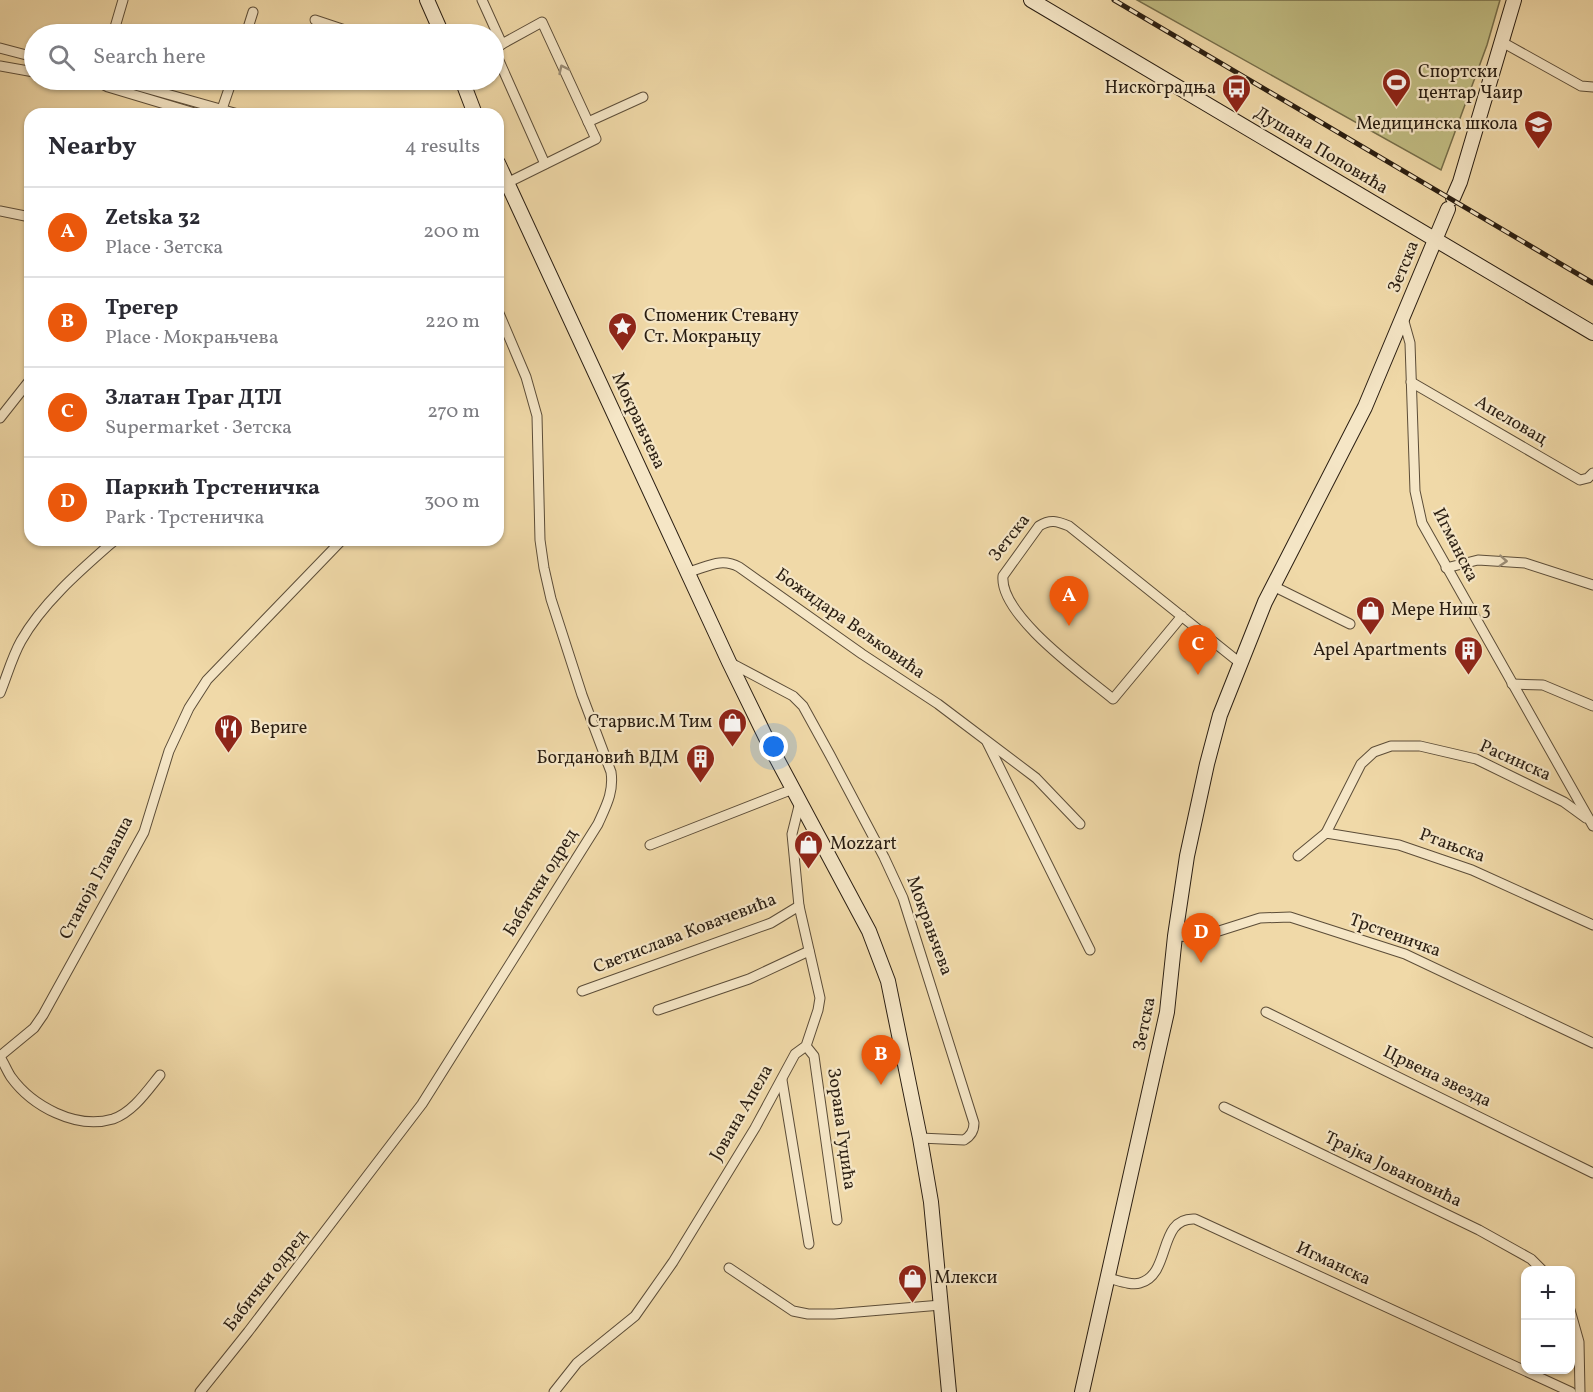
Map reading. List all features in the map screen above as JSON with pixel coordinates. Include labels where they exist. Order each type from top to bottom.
[{"type":"street","points":[[116,24],[123,0]]},
{"type":"street","points":[[427,0],[438,24]]},
{"type":"street","points":[[482,0],[493,24]]},
{"type":"street","name":"Душана Поповића","points":[[1030,0],[1593,333]]},
{"type":"street","name":"Зетска","points":[[1082,1392],[1167,1012],[1187,856],[1220,715],[1273,586],[1365,407],[1460,182],[1514,0]]},
{"type":"street","points":[[249,24],[253,12]]},
{"type":"street","points":[[315,20],[327,24]]},
{"type":"street","points":[[504,43],[542,22],[596,139],[504,184]]},
{"type":"street","points":[[1502,42],[1581,86],[1593,87]]},
{"type":"street","points":[[0,48],[24,54]]},
{"type":"street","points":[[0,66],[24,70]]},
{"type":"street","points":[[504,72],[545,164]]},
{"type":"street","points":[[117,90],[176,108]]},
{"type":"street","points":[[153,90],[218,108]]},
{"type":"street","points":[[222,108],[229,90]]},
{"type":"street","points":[[466,90],[473,108]]},
{"type":"street","points":[[588,122],[643,97]]},
{"type":"street","points":[[160,108],[161,104]]},
{"type":"street","name":"Мокрањчева","points":[[504,187],[689,572],[729,662],[793,789],[869,931],[888,981],[931,1202],[949,1392]]},
{"type":"street","points":[[0,211],[24,216]]},
{"type":"street","name":"Игманска","points":[[1403,318],[1410,343],[1415,491],[1422,523],[1592,822]]},
{"type":"street","name":"Бабички одред","points":[[200,1392],[422,1104],[598,824],[610,796],[613,784],[611,772],[582,695],[551,599],[544,568],[540,540],[537,416],[526,377],[504,325]]},
{"type":"street","name":"Апеловац","points":[[1412,382],[1580,480],[1588,478],[1593,473]]},
{"type":"street","points":[[0,418],[24,388]]},
{"type":"street","name":"Зетска","points":[[1182,616],[1113,699],[1028,628],[1007,596],[1002,583],[1003,576],[1039,526],[1047,521],[1058,521],[1069,526],[1182,616],[1240,663]]},
{"type":"street","points":[[0,693],[21,641],[71,579],[108,546]]},
{"type":"street","name":"Станоја Главаша","points":[[0,1057],[34,1028],[43,1015],[144,832],[168,751],[189,708],[207,680],[336,546]]},
{"type":"street","points":[[1446,568],[1478,560],[1525,563],[1593,585]]},
{"type":"street","name":"Божидара Вељковића","points":[[689,572],[719,562],[739,567],[938,704],[986,740],[1036,778],[1080,824]]},
{"type":"street","points":[[1273,586],[1350,624]]},
{"type":"street","name":"Мокрањчева","points":[[729,662],[781,688],[803,706],[884,857],[903,898],[975,1123],[969,1137],[964,1140],[920,1138]]},
{"type":"street","points":[[1512,684],[1544,685],[1593,706]]},
{"type":"street","name":"Божидара Вељковића","points":[[986,740],[1090,950]]},
{"type":"street","name":"Расинска","points":[[1326,833],[1361,764],[1374,752],[1391,746],[1420,746],[1476,759],[1564,802],[1592,822]]},
{"type":"street","points":[[650,845],[793,789]]},
{"type":"street","name":"Јована Апела","points":[[554,1392],[577,1363],[635,1316],[673,1262],[782,1080],[795,1054],[806,1046],[820,998],[800,906],[792,834],[800,802]]},
{"type":"street","points":[[1298,856],[1326,833]]},
{"type":"street","name":"Ртањска","points":[[1326,833],[1399,845],[1472,870],[1593,925]]},
{"type":"street","name":"Светислава Ковачевића","points":[[582,991],[771,923],[800,906]]},
{"type":"street","name":"Трстеничка","points":[[1175,936],[1200,937],[1260,918],[1290,916],[1405,954],[1593,1043]]},
{"type":"street","points":[[657,1010],[750,979],[809,951]]},
{"type":"street","name":"Црвена звезда","points":[[1266,1012],[1593,1173]]},
{"type":"street","name":"Зорана Гуџића","points":[[806,1046],[814,1056],[837,1220]]},
{"type":"street","points":[[0,1057],[10,1076],[38,1103],[52,1111],[84,1121],[113,1119],[123,1113],[133,1106],[160,1075]]},
{"type":"street","points":[[782,1080],[809,1244]]},
{"type":"street","name":"Трајка Јовановића","points":[[1224,1107],[1479,1230],[1531,1259],[1538,1266]]},
{"type":"street","name":"Игманска","points":[[1108,1278],[1134,1284],[1147,1280],[1156,1269],[1173,1227],[1187,1218],[1194,1218],[1571,1392]]},
{"type":"street","points":[[729,1268],[781,1304],[794,1311],[808,1314],[941,1305]]},
{"type":"street","points":[[1573,1320],[1579,1342],[1580,1392]]},
{"type":"street","name":"Мокрањчева","points":[[947,1375],[954,1392]]},
{"type":"shaded area","name":"Спортски центар Чаир","points":[[1137,0],[1500,0],[1487,45],[1441,170]]},
{"type":"railway","points":[[1114,0],[1593,283]]},
{"type":"place","name":"Спортски центар Чаир","points":[[1397,108]]},
{"type":"place","name":"Нискоградња","points":[[1237,114]]},
{"type":"place","name":"Медицинска школа","points":[[1539,150]]},
{"type":"place","name":"Споменик Стевану Ст. Мокрањцу","points":[[623,352]]},
{"type":"place","name":"Zetska 32","points":[[1069,626]]},
{"type":"place","name":"Мере Ниш 3","points":[[1370,636]]},
{"type":"place","name":"Златан Траг ДТЛ","points":[[1198,675]]},
{"type":"place","name":"Apel Apartments","points":[[1468,676]]},
{"type":"place","name":"Старвис.М Тим","points":[[733,748]]},
{"type":"place","name":"Вериге","points":[[229,754]]},
{"type":"place","name":"Богдановић ВДМ","points":[[700,784]]},
{"type":"place","name":"Mozzart","points":[[809,870]]},
{"type":"place","name":"Паркић Трстеничка","points":[[1201,963]]},
{"type":"place","name":"Трегер","points":[[881,1085]]},
{"type":"place","name":"Млекси","points":[[913,1304]]}]
